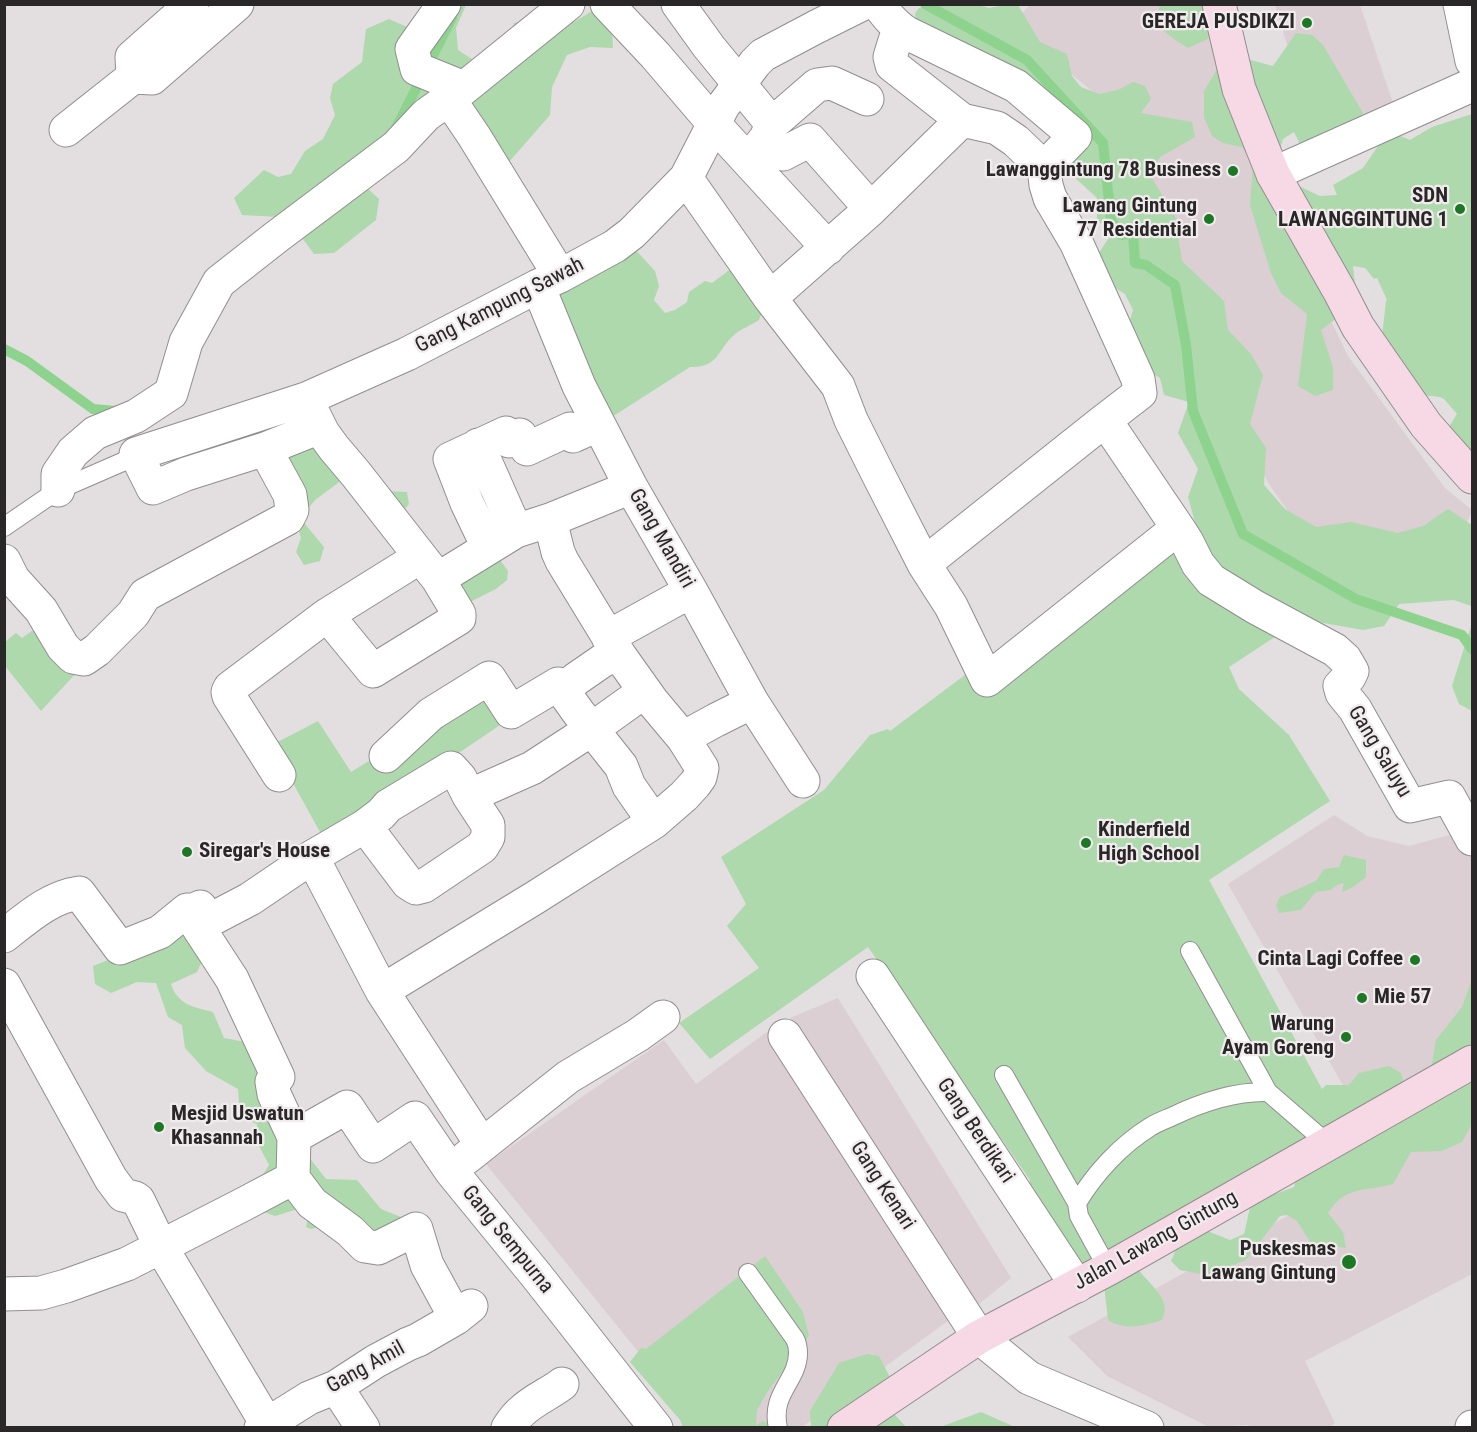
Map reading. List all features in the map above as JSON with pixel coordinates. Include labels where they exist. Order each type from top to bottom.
[{"type":"main road","points":[[1219,4],[1239,89],[1273,174],[1358,327],[1426,425],[1473,477]]},
{"type":"main road","name":"Jalan Lawang Gintung","points":[[844,1428],[979,1337],[1108,1269],[1473,1062]]},
{"type":"street","points":[[133,77],[132,57],[192,4]]},
{"type":"street","points":[[442,84],[412,49],[444,4]]},
{"type":"street","points":[[56,492],[58,474],[73,452],[94,433],[136,416],[171,393],[186,342],[219,282],[396,147],[426,115],[442,84],[568,4]]},
{"type":"street","points":[[607,4],[655,55],[714,124],[762,141],[783,154],[810,140],[871,209]]},
{"type":"street","points":[[678,4],[740,85],[762,141],[828,248]]},
{"type":"street","name":"Gang Kampung Sawah","points":[[131,457],[313,413],[399,358],[615,246],[686,178],[723,106],[755,63],[812,16],[862,4]]},
{"type":"street","points":[[1461,4],[1473,61]]},
{"type":"street","points":[[66,130],[133,77],[152,78],[235,5]]},
{"type":"street","points":[[888,16],[892,65],[962,120],[997,128],[1016,141],[1044,168],[1050,198],[1076,242],[1138,379],[1140,393],[924,564]]},
{"type":"street","points":[[888,16],[907,33],[1016,86],[1075,136],[1044,168]]},
{"type":"street","points":[[762,141],[817,85],[832,83],[867,99]]},
{"type":"street","name":"Gang Mandiri","points":[[442,84],[474,136],[549,281],[579,386],[598,425],[752,702],[803,781]]},
{"type":"street","points":[[1273,174],[1473,85]]},
{"type":"street","points":[[770,298],[871,209],[962,120]]},
{"type":"street","points":[[686,178],[740,257],[838,386],[851,420],[924,564],[951,606],[987,680],[1178,528],[1105,420]]},
{"type":"street","points":[[94,433],[131,457],[153,488],[186,474],[265,449],[313,413],[334,448],[429,568],[459,614],[459,618],[373,671],[327,615]]},
{"type":"street","points":[[488,547],[467,503],[450,459],[506,433],[509,441],[520,435],[527,449],[570,429],[573,436],[598,425]]},
{"type":"street","points":[[478,445],[516,531]]},
{"type":"street","points":[[4,561],[13,579],[41,610],[63,647],[73,657],[84,659],[97,650],[133,614],[145,595],[288,518],[292,510],[290,495],[265,449]]},
{"type":"street","points":[[279,775],[229,696],[228,692],[232,686],[327,615],[429,568],[488,547],[516,531],[550,520],[631,487]]},
{"type":"street","points":[[382,991],[654,822],[684,796],[700,777],[702,768],[683,738],[645,691],[614,646],[558,552],[550,520]]},
{"type":"street","name":"Gang Saluyu","points":[[1178,528],[1198,564],[1211,580],[1255,607],[1335,650],[1345,659],[1352,671],[1340,686],[1342,693],[1355,709],[1410,806],[1449,797],[1473,839]]},
{"type":"street","points":[[562,691],[605,660],[614,646],[691,591]]},
{"type":"street","points":[[386,756],[431,714],[489,678],[511,712],[558,684],[621,766],[629,786],[654,822]]},
{"type":"street","points":[[469,796],[532,768],[645,691]]},
{"type":"street","points":[[683,738],[752,702]]},
{"type":"street","points":[[189,914],[200,907],[210,920],[250,899],[312,857],[365,826],[388,806],[451,768],[460,778],[488,825],[488,837],[482,847],[424,886],[416,888],[408,883],[365,826]]},
{"type":"street","points":[[312,857],[382,991],[482,1145]]},
{"type":"street","points":[[4,936],[41,907],[68,894],[80,893],[120,948],[160,932],[187,910],[232,979],[251,1018],[278,1077],[272,1082],[274,1094],[294,1137],[293,1178],[127,1264],[41,1293],[4,1294]]},
{"type":"street","name":"Gang Berdikari","points":[[873,976],[1077,1286]]},
{"type":"street","points":[[4,985],[111,1179],[123,1195],[138,1200],[161,1247],[264,1426]]},
{"type":"street","name":"Gang Sempurna","points":[[656,1428],[451,1171],[568,1077],[638,1035],[663,1017]]},
{"type":"street","name":"Gang Kenari","points":[[785,1036],[979,1337],[1029,1378],[1147,1428]]},
{"type":"street","points":[[294,1137],[347,1107],[373,1146],[415,1118],[451,1171]]},
{"type":"street","name":"Gang Amil","points":[[264,1426],[309,1398],[336,1387],[376,1361],[418,1340],[464,1312],[427,1265],[416,1229],[378,1248],[365,1246],[350,1230],[312,1203],[293,1178]]},
{"type":"street","points":[[508,1428],[520,1412],[562,1384]]},
{"type":"street","points":[[336,1387],[363,1428]]},
{"type":"lane","name":"Gang Kampung Sawah","points":[[4,527],[56,492],[131,457]]},
{"type":"lane","points":[[1190,951],[1268,1092],[1328,1144]]},
{"type":"lane","points":[[1004,1076],[1077,1203],[1079,1216],[1108,1269]]},
{"type":"lane","points":[[1077,1203],[1103,1168],[1150,1126],[1221,1096],[1268,1092]]},
{"type":"lane","points":[[748,1273],[795,1339],[799,1352],[796,1365],[779,1399],[775,1416],[778,1428]]},
{"type":"shaded area","points":[[1030,5],[1224,5],[1286,227],[1348,356],[1445,488],[1472,510],[1461,538],[1334,546],[1294,520],[1269,484],[1193,327],[1099,97],[1011,24]]},
{"type":"shaded area","points":[[1275,5],[1360,5],[1394,106],[1316,140]]},
{"type":"shaded area","points":[[1334,815],[1367,836],[1409,846],[1472,829],[1472,1044],[1357,1110],[1228,884]]},
{"type":"shaded area","points":[[838,998],[1011,1278],[973,1309],[790,1018]]},
{"type":"shaded area","points":[[779,1023],[963,1310],[802,1427],[699,1427],[486,1164],[664,1040],[696,1084]]},
{"type":"shaded area","points":[[1472,1114],[1472,1274],[1305,1361],[1335,1423],[1330,1427],[1253,1428],[1248,1425],[1209,1427],[1107,1376],[1068,1337]]},
{"type":"green space","points":[[434,5],[466,5],[456,28],[458,50],[478,63],[505,59],[514,23],[544,16],[574,22],[597,8],[612,25],[613,48],[590,47],[567,55],[552,87],[550,115],[509,162],[441,94],[412,101],[404,128],[367,188],[379,199],[376,220],[334,253],[314,254],[295,228],[279,217],[242,215],[234,198],[264,170],[278,177],[291,174],[305,151],[323,139],[335,115],[330,98],[333,84],[362,62],[366,29],[389,19],[409,28]]},
{"type":"green space","points":[[930,5],[978,5],[989,8],[1018,5],[1040,42],[1067,54],[1072,76],[1081,87],[1099,94],[1118,90],[1133,82],[1145,86],[1151,99],[1141,113],[1192,122],[1195,137],[1160,157],[1150,175],[1175,216],[1182,261],[1224,301],[1228,330],[1251,354],[1263,375],[1250,424],[1266,448],[1264,485],[1285,509],[1316,527],[1351,522],[1398,533],[1423,526],[1448,509],[1472,525],[1472,612],[1471,606],[1454,600],[1399,604],[1384,626],[1363,630],[1295,618],[1248,592],[1209,556],[1198,533],[1188,497],[1198,469],[1178,433],[1189,402],[1164,395],[1160,378],[1131,361],[1122,347],[1133,310],[1125,294],[1092,273],[1090,266],[1114,230],[1097,221],[1097,198],[1070,173],[1071,159],[1081,150],[917,33],[915,13],[919,8]]},
{"type":"green space","points":[[1160,5],[1215,5],[1208,39],[1188,48],[1175,40],[1161,26],[1158,13]]},
{"type":"green space","points":[[1296,33],[1312,35],[1323,45],[1363,113],[1355,132],[1300,144],[1294,132],[1283,139],[1273,174],[1320,196],[1337,195],[1333,185],[1363,168],[1378,146],[1398,135],[1410,140],[1432,127],[1472,114],[1472,464],[1444,435],[1457,414],[1444,399],[1404,393],[1382,336],[1387,300],[1377,278],[1374,279],[1365,268],[1353,266],[1357,303],[1321,330],[1333,367],[1333,390],[1315,396],[1298,386],[1307,314],[1281,293],[1271,273],[1250,205],[1253,165],[1242,147],[1223,143],[1212,136],[1204,117],[1204,91],[1221,63],[1243,58],[1273,66]]},
{"type":"green space","points":[[631,245],[655,271],[659,286],[654,300],[665,313],[687,302],[689,292],[705,281],[712,283],[740,262],[770,310],[761,315],[759,320],[734,335],[707,365],[690,367],[604,422],[551,281]]},
{"type":"green space","points":[[304,437],[385,491],[407,492],[409,504],[401,514],[434,568],[497,556],[508,571],[507,580],[496,589],[466,604],[342,480],[315,500],[300,518],[324,547],[320,561],[304,565],[296,552],[301,538],[279,455]]},
{"type":"green space","points":[[1177,541],[1211,588],[1284,631],[1229,667],[1239,689],[1289,735],[1330,801],[1209,880],[1322,1089],[1326,1085],[1349,1085],[1359,1073],[1389,1066],[1401,1073],[1403,1080],[1394,1100],[1399,1113],[1407,1115],[1425,1104],[1436,1040],[1462,1007],[1472,979],[1472,1124],[1462,1142],[1442,1151],[1411,1152],[1393,1184],[1356,1191],[1335,1204],[1328,1213],[1343,1232],[1346,1248],[1311,1243],[1297,1221],[1287,1215],[1280,1216],[1246,1260],[1206,1275],[1180,1270],[1171,1261],[1184,1231],[1200,1228],[1230,1240],[1244,1234],[1251,1203],[1294,1187],[1296,1175],[1289,1161],[1130,1250],[1133,1262],[1161,1297],[1165,1312],[1162,1320],[1141,1326],[1128,1326],[1108,1320],[1104,1284],[1095,1276],[1078,1281],[1063,1239],[1031,1217],[1027,1196],[1030,1180],[868,947],[710,1059],[679,1023],[759,968],[727,926],[746,904],[721,857],[824,790],[870,735],[888,729],[890,731],[981,663],[1007,686],[1114,578]]},
{"type":"green space","points":[[1472,623],[1472,711],[1459,704],[1452,686]]},
{"type":"green space","points":[[39,626],[78,671],[41,711],[5,666],[5,642],[16,633],[22,638]]},
{"type":"green space","points":[[489,687],[506,721],[326,843],[272,745],[318,721],[351,772]]},
{"type":"green space","points":[[1344,855],[1366,860],[1366,877],[1342,892],[1344,883],[1330,890],[1316,892],[1301,910],[1279,913],[1276,905],[1280,897],[1316,881],[1324,869],[1339,867]]},
{"type":"green space","points":[[172,926],[194,943],[203,959],[197,972],[171,984],[178,997],[187,1004],[213,1012],[224,1038],[251,1043],[305,1152],[326,1179],[357,1180],[381,1209],[406,1219],[409,1234],[319,1227],[311,1229],[306,1227],[308,1217],[298,1209],[275,1216],[258,1210],[251,1193],[269,1165],[257,1142],[257,1124],[245,1118],[240,1111],[238,1089],[206,1071],[185,1048],[182,1025],[168,1017],[156,983],[137,982],[111,993],[95,984],[93,966],[118,956]]},
{"type":"green space","points":[[765,1256],[803,1312],[809,1336],[768,1391],[757,1410],[756,1426],[762,1421],[780,1427],[683,1427],[680,1420],[630,1362],[641,1348],[646,1349]]},
{"type":"green space","points":[[867,1354],[879,1356],[894,1385],[891,1405],[895,1415],[906,1427],[811,1427],[810,1411],[839,1363]]},
{"type":"green space","points":[[981,1412],[1015,1427],[940,1427]]},
{"type":"waterway","points":[[925,4],[1027,60],[1103,143],[1111,220],[1121,235],[1133,233],[1135,263],[1146,265],[1175,285],[1186,345],[1193,411],[1243,534],[1356,599],[1462,635],[1472,649]]},
{"type":"waterway","points":[[396,128],[452,18]]},
{"type":"waterway","points":[[4,349],[27,361],[93,409],[120,410]]},
{"type":"place","name":"GEREJA PUSDIKZI","points":[[1307,23]]},
{"type":"place","name":"Lawanggintung 78 Business","points":[[1233,171]]},
{"type":"place","name":"SDN LAWANGGINTUNG 1","points":[[1460,209]]},
{"type":"place","name":"Lawang Gintung 77 Residential","points":[[1209,219]]},
{"type":"place","name":"Kinderfield High School","points":[[1086,843]]},
{"type":"place","name":"Siregar's House","points":[[187,852]]},
{"type":"place","name":"Cinta Lagi Coffee","points":[[1415,960]]},
{"type":"place","name":"Mie 57","points":[[1362,998]]},
{"type":"place","name":"Warung Ayam Goreng","points":[[1346,1037]]},
{"type":"place","name":"Mesjid Uswatun Khasannah","points":[[159,1127]]},
{"type":"place","name":"Puskesmas Lawang Gintung","points":[[1349,1262]]}]
